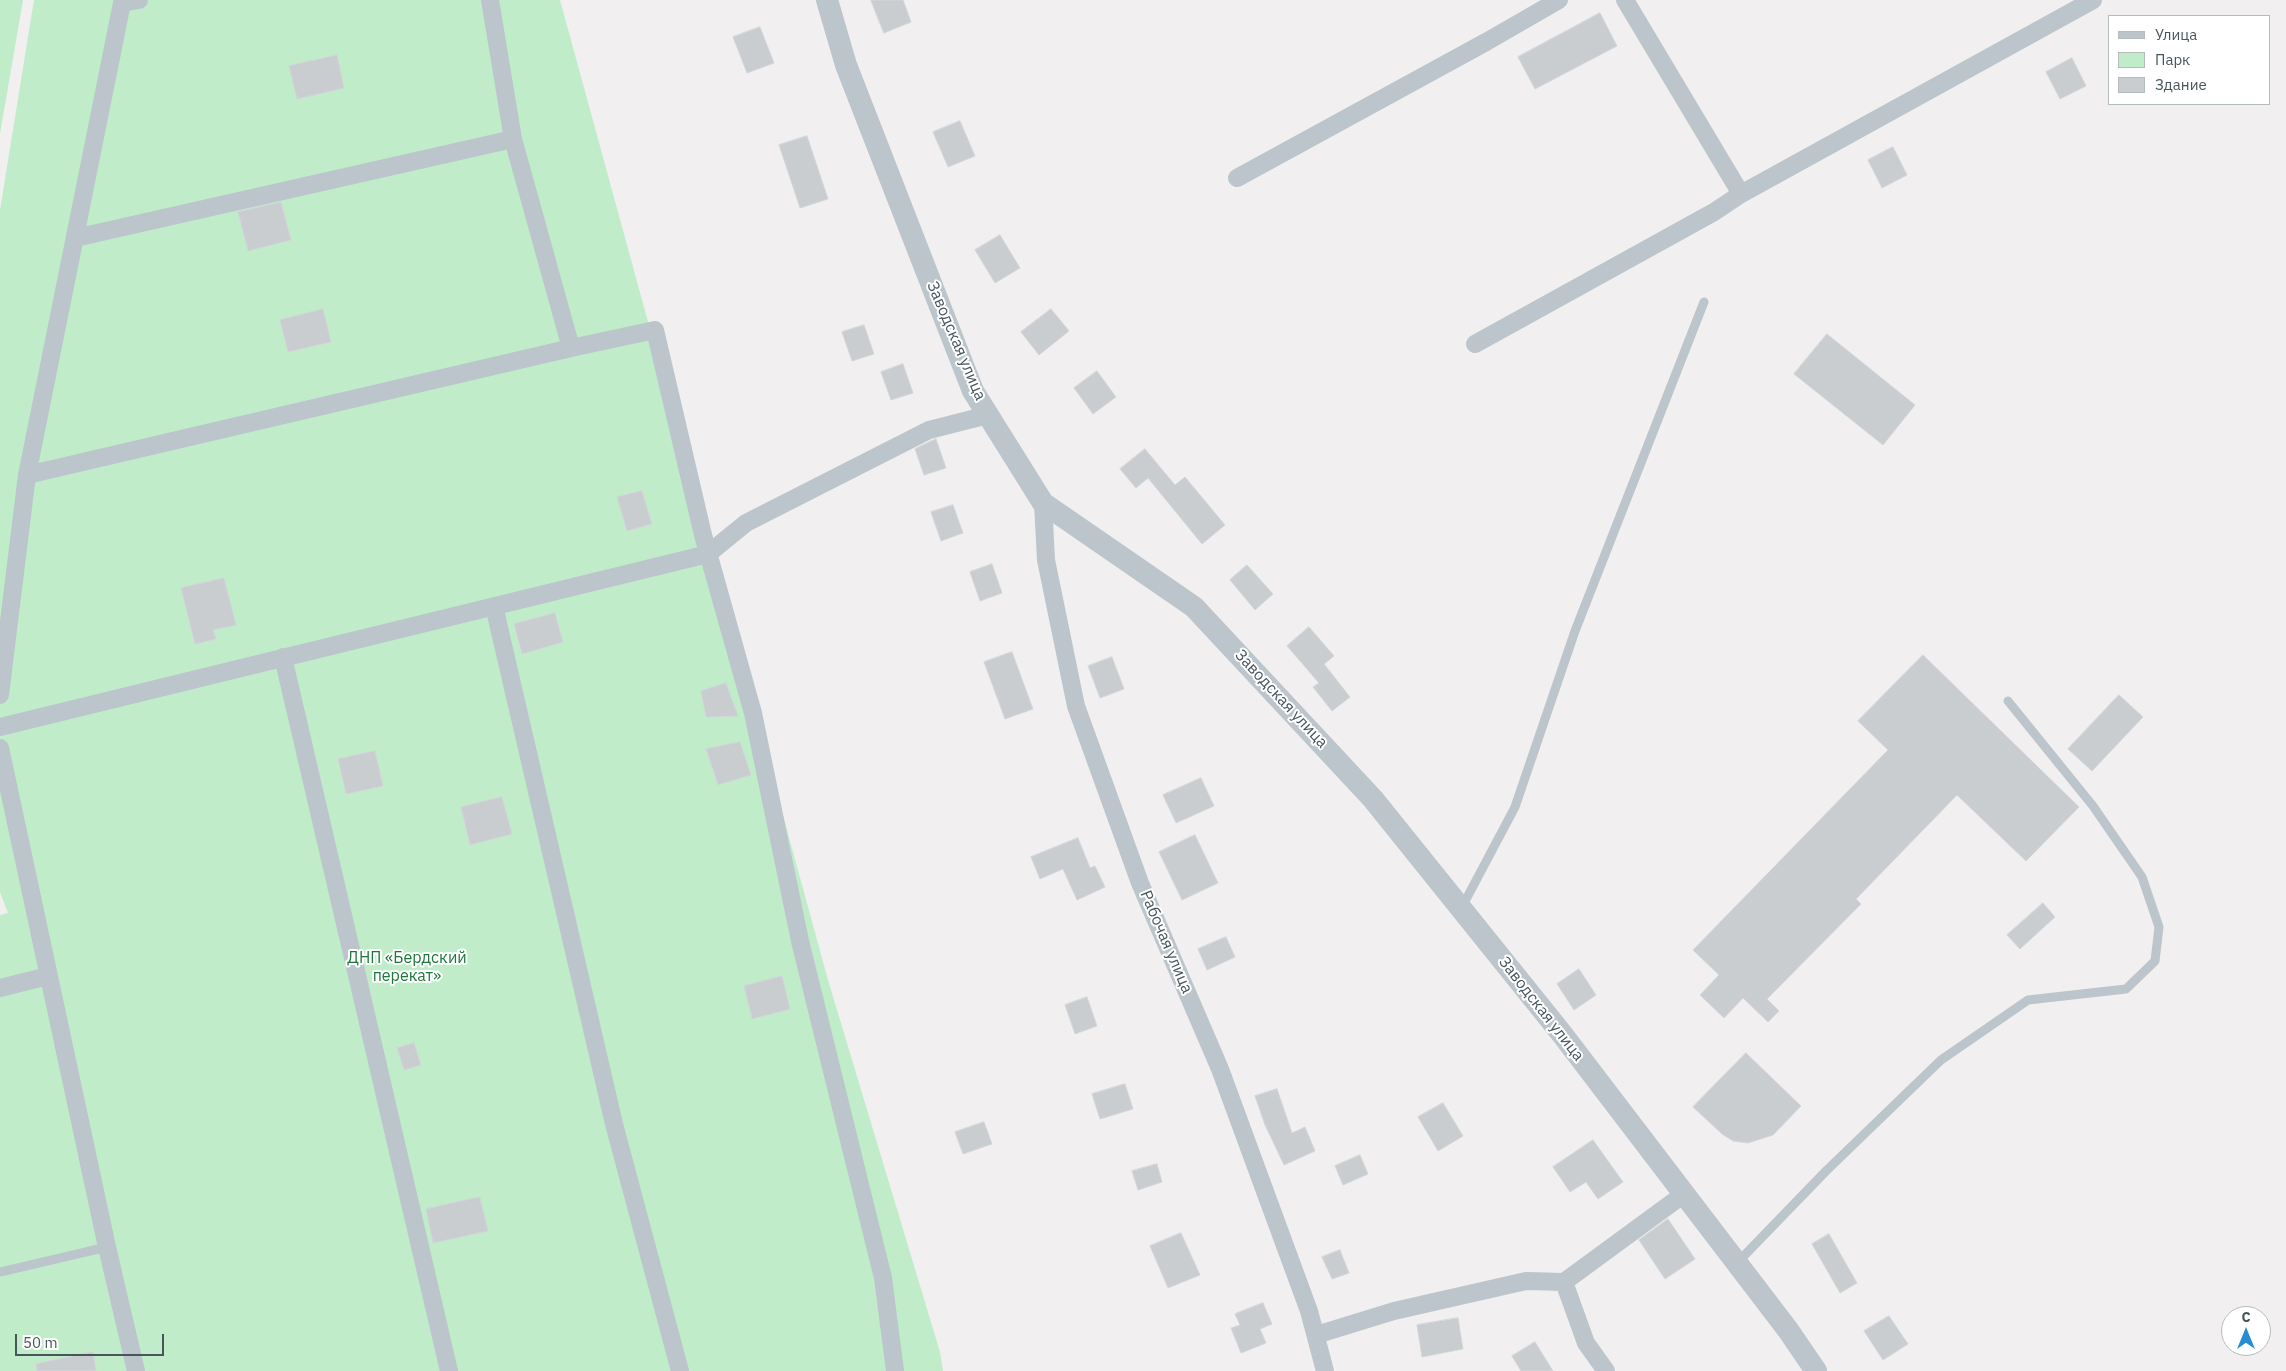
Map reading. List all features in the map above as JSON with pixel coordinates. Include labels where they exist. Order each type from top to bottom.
[{"type":"street","points":[[0,695],[28,476],[122,3],[139,0]]},
{"type":"street","points":[[490,0],[512,140],[571,348]]},
{"type":"street","name":"Заводская улица","points":[[827,0],[846,65],[973,391],[1043,503],[1194,606],[1373,798],[1562,1034],[1737,1263],[1816,1371]]},
{"type":"street","points":[[1236,178],[1478,47],[1559,0]]},
{"type":"street","points":[[1625,0],[1742,194]]},
{"type":"street","points":[[1475,344],[2093,0]]},
{"type":"street","points":[[75,238],[512,140]]},
{"type":"street","points":[[28,476],[571,348],[655,330],[708,554],[753,714],[800,941],[883,1278],[895,1371]]},
{"type":"street","points":[[0,727],[708,554],[746,524],[929,430],[988,415]]},
{"type":"street","name":"Рабочая улица","points":[[1043,503],[1046,560],[1076,706],[1140,883],[1220,1069],[1309,1311],[1325,1371]]},
{"type":"street","points":[[494,606],[614,1124],[680,1371]]},
{"type":"street","points":[[283,657],[448,1371]]},
{"type":"street","points":[[0,748],[107,1247],[136,1371]]},
{"type":"street","points":[[0,988],[48,976]]},
{"type":"street","points":[[1316,1335],[1394,1311],[1526,1282],[1564,1282],[1684,1194]]},
{"type":"street","points":[[1564,1282],[1586,1343],[1606,1371]]},
{"type":"lane","points":[[1462,909],[1515,808],[1575,631],[1704,302]]},
{"type":"lane","points":[[1737,1263],[1826,1171],[1941,1060],[2028,1000],[2126,988],[2155,961],[2159,927],[2142,877],[2093,806],[2008,701]]},
{"type":"lane","points":[[0,1272],[107,1247]]},
{"type":"green space","points":[[0,0],[23,0],[0,134]]},
{"type":"green space","name":"ДНП «Бердский перекат»","points":[[34,0],[560,0],[828,980],[940,1352],[943,1371],[0,1371],[0,915],[8,913],[0,892],[0,210]]},
{"type":"building","points":[[871,0],[903,0],[911,22],[884,33]]},
{"type":"building","points":[[1600,13],[1617,46],[1535,89],[1518,57]]},
{"type":"building","points":[[760,27],[774,63],[747,73],[733,37]]},
{"type":"building","points":[[337,55],[344,88],[297,99],[289,66]]},
{"type":"building","points":[[2072,58],[2086,86],[2060,99],[2046,72]]},
{"type":"building","points":[[960,121],[975,156],[948,167],[933,132]]},
{"type":"building","points":[[807,136],[828,199],[800,208],[779,145]]},
{"type":"building","points":[[1893,147],[1907,175],[1882,188],[1868,160]]},
{"type":"building","points":[[281,202],[291,240],[248,251],[238,212]]},
{"type":"building","points":[[1000,235],[1020,268],[995,283],[975,250]]},
{"type":"building","points":[[323,309],[331,342],[288,352],[280,320]]},
{"type":"building","points":[[1051,309],[1069,331],[1039,355],[1021,332]]},
{"type":"building","points":[[864,325],[874,354],[852,361],[842,332]]},
{"type":"building","points":[[1827,334],[1915,405],[1883,445],[1794,374]]},
{"type":"building","points":[[903,364],[913,393],[891,400],[881,372]]},
{"type":"building","points":[[1097,371],[1116,397],[1093,414],[1074,388]]},
{"type":"building","points":[[936,439],[946,468],[924,475],[915,449]]},
{"type":"building","points":[[1145,449],[1175,485],[1185,477],[1225,525],[1202,544],[1148,478],[1136,488],[1120,469]]},
{"type":"building","points":[[642,491],[652,524],[627,531],[617,497]]},
{"type":"building","points":[[953,505],[963,533],[941,541],[931,512]]},
{"type":"building","points":[[992,564],[1002,593],[980,601],[970,572]]},
{"type":"building","points":[[1247,565],[1273,594],[1255,610],[1230,580]]},
{"type":"building","points":[[224,578],[236,625],[213,630],[216,639],[195,644],[181,588]]},
{"type":"building","points":[[555,613],[563,642],[522,654],[514,624]]},
{"type":"building","points":[[1309,627],[1334,656],[1324,664],[1350,697],[1332,711],[1313,687],[1319,683],[1287,646]]},
{"type":"building","points":[[1012,652],[1033,709],[1005,719],[984,662]]},
{"type":"building","points":[[1923,655],[2079,807],[2026,861],[1957,795],[1856,899],[1861,904],[1767,999],[1779,1011],[1768,1022],[1743,998],[1724,1018],[1700,995],[1719,975],[1693,950],[1888,750],[1858,721]]},
{"type":"building","points":[[1112,657],[1124,689],[1100,698],[1088,666]]},
{"type":"building","points":[[726,683],[738,716],[706,717],[701,691]]},
{"type":"building","points":[[2119,695],[2143,717],[2092,771],[2068,749]]},
{"type":"building","points":[[740,742],[751,775],[718,785],[706,749]]},
{"type":"building","points":[[375,751],[383,786],[346,794],[338,759]]},
{"type":"building","points":[[1201,778],[1214,806],[1176,823],[1163,795]]},
{"type":"building","points":[[502,797],[512,834],[470,845],[461,807]]},
{"type":"building","points":[[1195,835],[1218,883],[1182,900],[1159,852]]},
{"type":"building","points":[[1078,838],[1090,868],[1095,866],[1105,887],[1077,900],[1063,869],[1040,879],[1031,857]]},
{"type":"building","points":[[2043,903],[2055,917],[2020,949],[2007,935]]},
{"type":"building","points":[[1226,937],[1235,957],[1207,970],[1198,949]]},
{"type":"building","points":[[1579,969],[1596,995],[1574,1010],[1557,984]]},
{"type":"building","points":[[782,976],[790,1009],[752,1019],[744,986]]},
{"type":"building","points":[[1087,997],[1097,1026],[1075,1034],[1065,1005]]},
{"type":"building","points":[[414,1043],[421,1065],[404,1070],[397,1048]]},
{"type":"building","points":[[1746,1053],[1801,1106],[1773,1135],[1748,1143],[1733,1141],[1722,1134],[1693,1107]]},
{"type":"building","points":[[1125,1084],[1133,1109],[1100,1119],[1092,1094]]},
{"type":"building","points":[[1277,1089],[1292,1133],[1305,1127],[1315,1151],[1284,1165],[1265,1125],[1255,1096]]},
{"type":"building","points":[[1443,1103],[1463,1136],[1438,1151],[1418,1117]]},
{"type":"building","points":[[984,1122],[992,1144],[963,1154],[955,1132]]},
{"type":"building","points":[[1593,1140],[1623,1182],[1598,1199],[1586,1182],[1570,1192],[1553,1167]]},
{"type":"building","points":[[1360,1155],[1368,1174],[1343,1185],[1335,1166]]},
{"type":"building","points":[[1157,1164],[1162,1182],[1138,1190],[1132,1171]]},
{"type":"building","points":[[480,1197],[488,1231],[433,1243],[426,1209]]},
{"type":"building","points":[[1668,1219],[1695,1259],[1665,1279],[1639,1240]]},
{"type":"building","points":[[1181,1233],[1200,1275],[1168,1288],[1150,1246]]},
{"type":"building","points":[[1829,1234],[1857,1283],[1840,1293],[1812,1244]]},
{"type":"building","points":[[1340,1250],[1349,1273],[1332,1279],[1322,1257]]},
{"type":"building","points":[[1263,1303],[1272,1324],[1260,1329],[1266,1343],[1241,1353],[1231,1328],[1240,1325],[1235,1314]]},
{"type":"building","points":[[1889,1316],[1908,1344],[1883,1360],[1864,1331]]},
{"type":"building","points":[[1458,1318],[1463,1349],[1422,1357],[1417,1325]]},
{"type":"building","points":[[1535,1342],[1553,1371],[1521,1371],[1512,1356]]},
{"type":"building","points":[[93,1352],[96,1371],[37,1371],[36,1364]]}]
